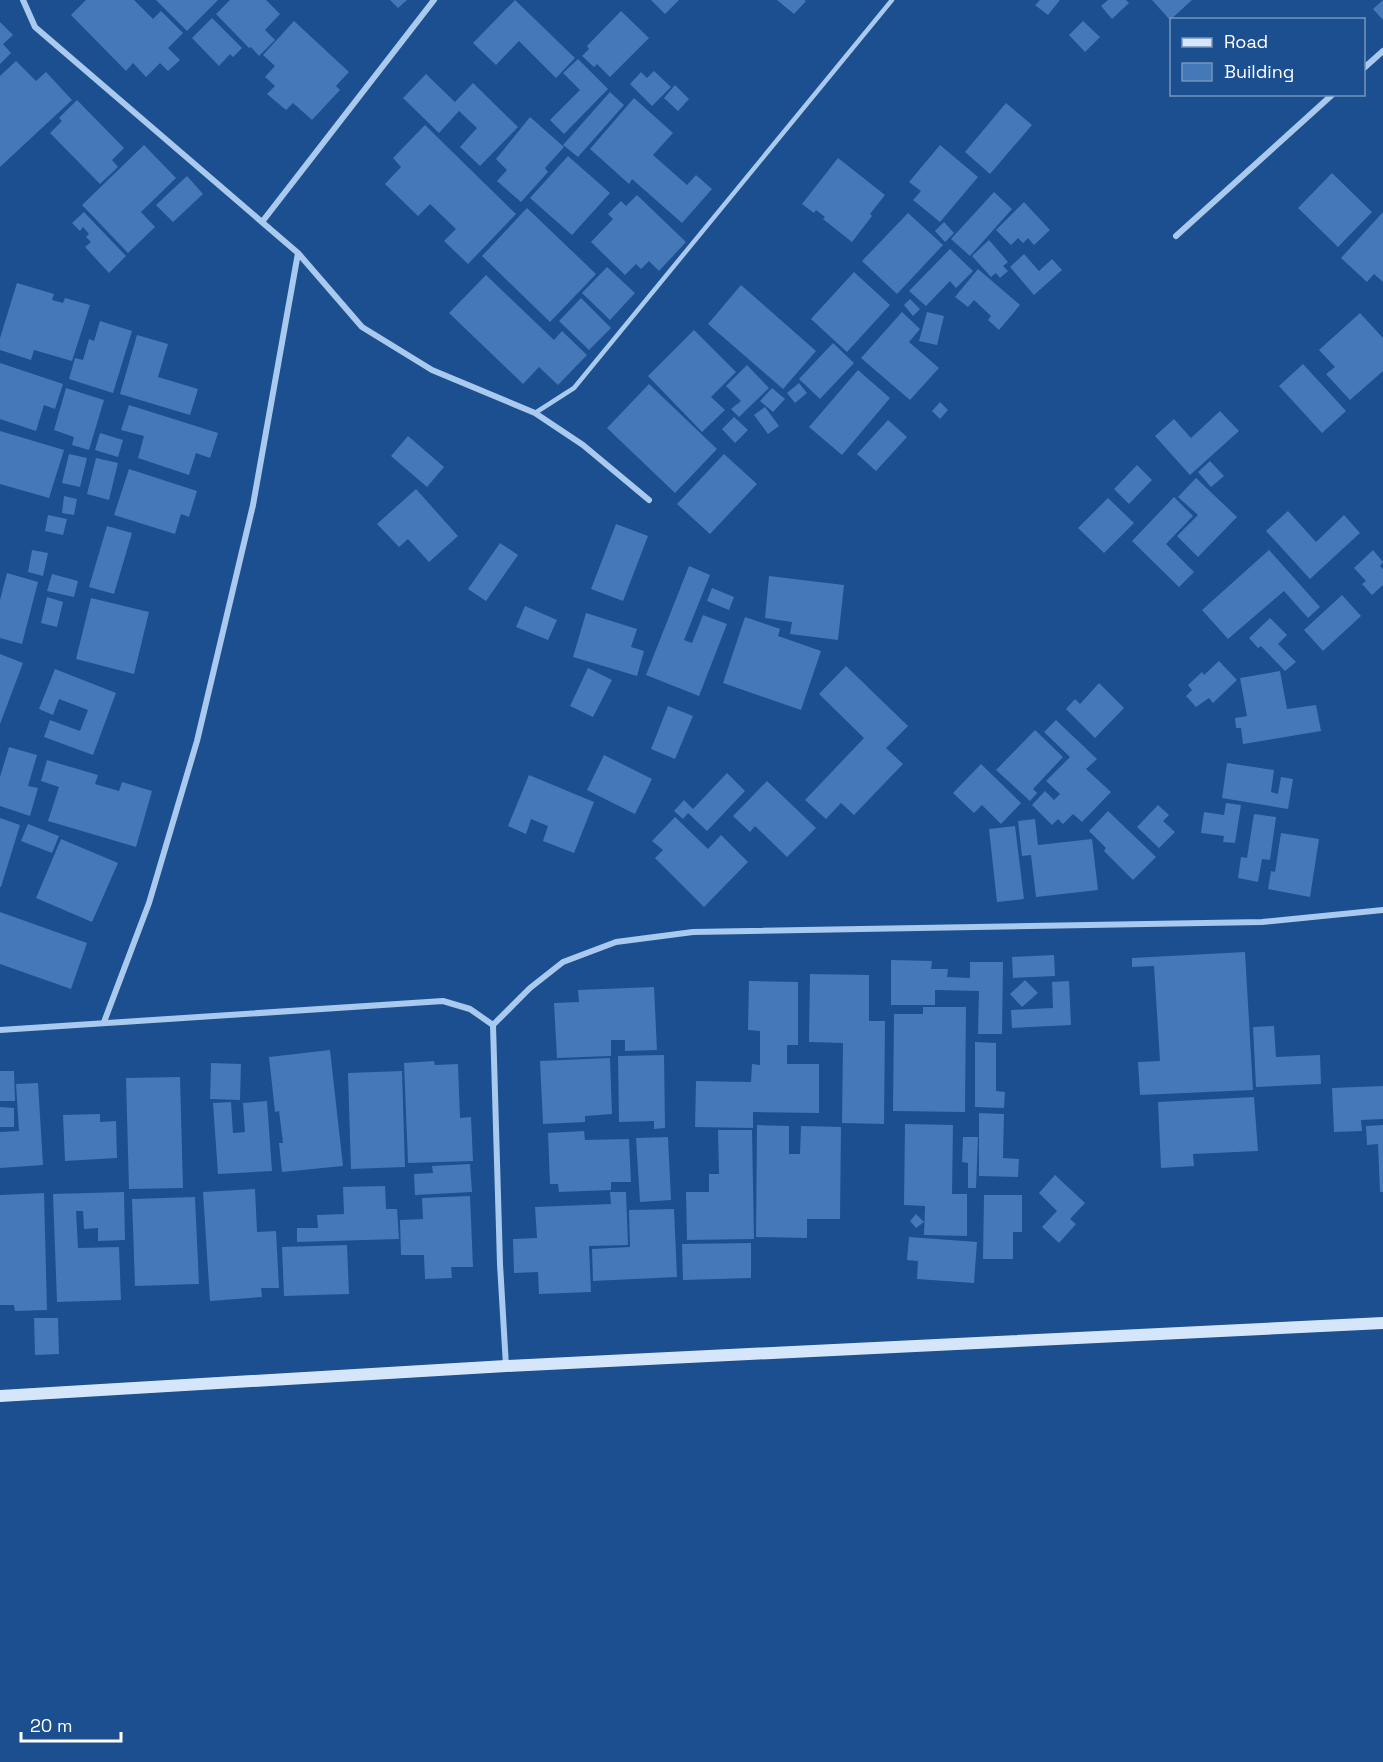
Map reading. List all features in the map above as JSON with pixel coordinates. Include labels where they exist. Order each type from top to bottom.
[{"type":"main road","points":[[0,1396],[506,1366],[1383,1323]]},
{"type":"street","points":[[22,0],[35,27],[298,253],[362,327],[432,370],[536,413],[583,445],[650,500]]},
{"type":"street","points":[[262,222],[434,0]]},
{"type":"street","points":[[1365,67],[1383,51]]},
{"type":"street","points":[[1176,236],[1331,96]]},
{"type":"street","points":[[104,1022],[149,903],[196,741],[253,505],[298,253]]},
{"type":"street","points":[[506,1366],[500,1264],[494,1025],[530,988],[563,962],[616,942],[693,932],[1262,922],[1383,910]]},
{"type":"street","points":[[0,1030],[443,1001],[470,1009],[494,1025]]},
{"type":"lane","points":[[536,413],[574,388],[892,0]]},
{"type":"building","points":[[86,0],[134,0],[153,19],[161,11],[183,33],[168,48],[180,60],[168,71],[160,63],[146,77],[133,63],[126,71],[71,15]]},
{"type":"building","points":[[156,0],[218,0],[187,31]]},
{"type":"building","points":[[230,0],[266,0],[280,14],[265,30],[275,40],[259,56],[216,14]]},
{"type":"building","points":[[390,0],[407,0],[398,8]]},
{"type":"building","points":[[515,0],[575,58],[556,78],[519,41],[496,65],[473,43]]},
{"type":"building","points":[[651,0],[679,0],[665,14]]},
{"type":"building","points":[[777,0],[804,0],[806,1],[794,14]]},
{"type":"building","points":[[1040,0],[1060,0],[1048,15],[1035,5]]},
{"type":"building","points":[[1108,0],[1126,0],[1129,3],[1112,19],[1101,6]]},
{"type":"building","points":[[1152,0],[1192,0],[1170,18],[1170,20]]},
{"type":"building","points":[[1383,0],[1383,20],[1373,9]]},
{"type":"building","points":[[621,11],[649,38],[610,77],[597,64],[594,67],[582,56],[589,49],[587,46]]},
{"type":"building","points":[[212,18],[242,48],[233,57],[230,54],[219,66],[192,38]]},
{"type":"building","points":[[294,21],[349,72],[336,86],[340,90],[312,120],[293,103],[286,110],[267,94],[275,86],[265,77],[275,66],[263,55]]},
{"type":"building","points":[[1083,21],[1100,37],[1085,52],[1069,35]]},
{"type":"building","points":[[0,22],[13,35],[3,44],[11,53],[0,64]]},
{"type":"building","points":[[578,59],[608,89],[564,134],[550,120],[580,90],[563,73]]},
{"type":"building","points":[[16,61],[36,81],[46,72],[72,100],[0,167],[0,76]]},
{"type":"building","points":[[654,71],[671,87],[652,106],[630,84],[641,72],[647,78]]},
{"type":"building","points":[[426,74],[455,102],[473,83],[518,127],[480,166],[460,147],[477,128],[459,111],[439,133],[403,98]]},
{"type":"building","points":[[675,85],[689,99],[678,111],[664,98]]},
{"type":"building","points":[[610,92],[624,105],[578,157],[563,145]]},
{"type":"building","points":[[634,98],[673,133],[653,155],[687,185],[696,175],[712,189],[682,223],[632,179],[629,184],[590,149]]},
{"type":"building","points":[[77,100],[124,148],[112,160],[118,167],[100,184],[50,133],[62,121],[59,118]]},
{"type":"building","points":[[1006,103],[1032,125],[990,174],[965,152]]},
{"type":"building","points":[[530,117],[564,147],[545,168],[548,172],[521,202],[497,181],[507,170],[496,159]]},
{"type":"building","points":[[425,125],[516,214],[468,264],[444,241],[456,229],[430,204],[418,216],[385,184],[401,167],[393,158]]},
{"type":"building","points":[[144,145],[176,178],[141,212],[155,227],[128,253],[82,205]]},
{"type":"building","points":[[940,145],[978,177],[940,222],[913,200],[921,191],[909,182]]},
{"type":"building","points":[[568,156],[610,193],[572,235],[530,198]]},
{"type":"building","points":[[838,158],[885,195],[852,242],[823,219],[825,217],[816,210],[814,213],[802,204]]},
{"type":"building","points":[[1332,173],[1372,212],[1338,247],[1298,208]]},
{"type":"building","points":[[187,176],[203,194],[173,222],[156,205]]},
{"type":"building","points":[[994,192],[1012,209],[970,256],[951,239]]},
{"type":"building","points":[[637,195],[686,242],[659,271],[649,261],[641,269],[636,264],[625,275],[591,242],[613,219],[608,214],[621,201],[626,206]]},
{"type":"building","points":[[1024,202],[1050,230],[1034,245],[1028,238],[1023,243],[1018,238],[1011,245],[996,230]]},
{"type":"building","points":[[527,208],[596,274],[550,322],[482,256]]},
{"type":"building","points":[[84,212],[126,256],[109,273],[85,247],[91,242],[86,237],[89,234],[83,227],[80,231],[72,223]]},
{"type":"building","points":[[1383,212],[1383,282],[1374,274],[1367,282],[1341,258]]},
{"type":"building","points":[[908,213],[943,245],[897,294],[862,261]]},
{"type":"building","points":[[944,222],[954,233],[945,242],[935,231]]},
{"type":"building","points":[[989,240],[1008,262],[1003,266],[1008,271],[1000,278],[996,273],[991,277],[972,256]]},
{"type":"building","points":[[950,249],[973,271],[956,288],[950,281],[926,306],[909,291]]},
{"type":"building","points":[[1024,254],[1039,271],[1052,259],[1062,270],[1034,295],[1010,267]]},
{"type":"building","points":[[607,267],[635,293],[610,320],[582,293]]},
{"type":"building","points":[[978,269],[1020,305],[999,330],[988,320],[991,316],[974,300],[968,307],[955,297]]},
{"type":"building","points":[[854,272],[890,305],[847,352],[811,319]]},
{"type":"building","points":[[486,275],[554,340],[562,331],[587,355],[558,385],[539,367],[523,384],[449,313]]},
{"type":"building","points":[[17,283],[54,294],[52,300],[63,303],[65,298],[90,305],[72,361],[34,350],[31,360],[0,350],[0,338]]},
{"type":"building","points":[[741,285],[816,351],[783,389],[708,324]]},
{"type":"building","points":[[581,298],[611,328],[589,350],[559,321]]},
{"type":"building","points":[[910,299],[920,309],[913,316],[904,305]]},
{"type":"building","points":[[902,312],[920,329],[909,342],[939,368],[910,400],[861,358]]},
{"type":"building","points":[[927,312],[944,316],[937,345],[919,341]]},
{"type":"building","points":[[1360,313],[1383,338],[1383,371],[1350,400],[1326,374],[1335,367],[1319,350]]},
{"type":"building","points":[[100,321],[132,331],[113,393],[69,379],[75,358],[83,360],[89,339],[94,341]]},
{"type":"building","points":[[694,330],[736,372],[711,397],[725,410],[702,432],[648,376]]},
{"type":"building","points":[[137,335],[168,344],[158,377],[198,389],[190,415],[120,394]]},
{"type":"building","points":[[833,343],[854,363],[820,399],[799,379]]},
{"type":"building","points":[[0,363],[63,384],[55,409],[44,405],[36,431],[0,419]]},
{"type":"building","points":[[1303,364],[1346,411],[1322,433],[1279,386]]},
{"type":"building","points":[[747,365],[769,388],[739,417],[731,409],[741,401],[726,386]]},
{"type":"building","points":[[858,370],[890,398],[842,455],[809,427]]},
{"type":"building","points":[[799,383],[807,393],[795,403],[787,393]]},
{"type":"building","points":[[649,384],[717,449],[675,493],[607,428]]},
{"type":"building","points":[[66,388],[104,400],[89,450],[72,445],[74,437],[54,430]]},
{"type":"building","points":[[772,388],[785,399],[773,412],[760,401]]},
{"type":"building","points":[[940,402],[948,410],[940,419],[932,411]]},
{"type":"building","points":[[129,405],[218,433],[210,458],[196,453],[189,475],[138,458],[144,436],[121,430]]},
{"type":"building","points":[[765,407],[779,426],[768,434],[754,415]]},
{"type":"building","points":[[1220,411],[1239,431],[1190,475],[1155,436],[1174,419],[1191,438]]},
{"type":"building","points":[[734,417],[748,430],[735,443],[722,429]]},
{"type":"building","points":[[888,420],[907,437],[876,471],[857,454]]},
{"type":"building","points":[[0,431],[64,450],[49,498],[0,484]]},
{"type":"building","points":[[100,433],[123,440],[118,457],[95,450]]},
{"type":"building","points":[[408,436],[444,467],[427,487],[391,456]]},
{"type":"building","points":[[69,454],[87,458],[80,487],[62,483]]},
{"type":"building","points":[[724,454],[757,484],[710,534],[677,504]]},
{"type":"building","points":[[96,458],[118,463],[109,500],[87,494]]},
{"type":"building","points":[[1210,461],[1224,476],[1211,487],[1198,472]]},
{"type":"building","points":[[1137,465],[1152,480],[1129,504],[1114,489]]},
{"type":"building","points":[[129,469],[197,491],[189,517],[181,514],[175,534],[114,515]]},
{"type":"building","points":[[1196,478],[1237,517],[1198,557],[1177,536],[1198,515],[1178,497]]},
{"type":"building","points":[[416,489],[458,536],[429,562],[408,539],[399,547],[377,524]]},
{"type":"building","points":[[64,496],[77,499],[74,515],[62,513]]},
{"type":"building","points":[[1174,497],[1193,516],[1166,544],[1194,572],[1179,587],[1132,541]]},
{"type":"building","points":[[1108,498],[1134,523],[1104,553],[1078,528]]},
{"type":"building","points":[[1288,511],[1316,542],[1344,515],[1360,533],[1310,579],[1266,531]]},
{"type":"building","points":[[48,515],[67,519],[63,535],[45,531]]},
{"type":"building","points":[[616,524],[648,536],[623,601],[591,589]]},
{"type":"building","points":[[107,526],[132,533],[114,594],[89,587]]},
{"type":"building","points":[[500,543],[518,555],[486,601],[468,589]]},
{"type":"building","points":[[32,550],[48,553],[43,576],[28,572]]},
{"type":"building","points":[[1269,550],[1320,607],[1308,618],[1284,591],[1228,639],[1202,610]]},
{"type":"building","points":[[1373,550],[1383,562],[1380,566],[1383,569],[1383,585],[1372,595],[1362,584],[1366,581],[1354,568]]},
{"type":"building","points":[[689,566],[710,575],[684,640],[692,643],[703,615],[727,624],[699,696],[646,675]]},
{"type":"building","points":[[7,573],[38,582],[22,644],[0,638],[0,600]]},
{"type":"building","points":[[52,574],[78,581],[74,597],[47,591]]},
{"type":"building","points":[[769,576],[844,585],[838,640],[790,634],[792,622],[765,618]]},
{"type":"building","points":[[712,588],[734,597],[729,610],[707,601]]},
{"type":"building","points":[[1342,595],[1361,616],[1323,651],[1304,630]]},
{"type":"building","points":[[47,597],[63,602],[57,627],[41,623]]},
{"type":"building","points":[[91,598],[149,612],[134,674],[76,659]]},
{"type":"building","points":[[525,606],[557,620],[548,640],[516,627]]},
{"type":"building","points":[[586,613],[637,629],[631,647],[644,651],[637,676],[573,657]]},
{"type":"building","points":[[745,617],[780,629],[778,636],[821,651],[801,710],[723,683]]},
{"type":"building","points":[[1270,618],[1287,635],[1278,644],[1296,662],[1285,671],[1261,646],[1258,648],[1249,638]]},
{"type":"building","points":[[0,654],[23,663],[0,724]]},
{"type":"building","points":[[1219,661],[1237,680],[1213,703],[1209,698],[1196,707],[1186,696],[1192,690],[1188,685],[1202,672],[1204,675]]},
{"type":"building","points":[[846,666],[908,726],[886,748],[903,764],[854,815],[841,803],[826,819],[805,800],[864,738],[819,694]]},
{"type":"building","points":[[588,668],[612,680],[593,717],[570,706]]},
{"type":"building","points":[[55,669],[116,693],[93,755],[44,737],[50,720],[80,731],[88,710],[59,699],[53,715],[39,709]]},
{"type":"building","points":[[1280,671],[1287,709],[1316,705],[1321,731],[1243,744],[1241,728],[1236,728],[1235,718],[1247,716],[1240,678]]},
{"type":"building","points":[[1099,683],[1124,708],[1095,738],[1066,709],[1075,699],[1080,704]]},
{"type":"building","points":[[668,706],[693,716],[675,759],[651,749]]},
{"type":"building","points":[[1056,720],[1097,759],[1086,769],[1111,792],[1082,822],[1073,814],[1063,824],[1058,819],[1052,825],[1032,805],[1045,791],[1054,800],[1060,794],[1046,781],[1070,757],[1044,732]]},
{"type":"building","points":[[1035,730],[1063,757],[1033,789],[1037,793],[1030,801],[996,770]]},
{"type":"building","points":[[9,747],[37,755],[28,786],[38,788],[30,816],[0,806],[0,777]]},
{"type":"building","points":[[604,755],[652,779],[635,814],[587,790]]},
{"type":"building","points":[[47,760],[98,775],[95,784],[119,791],[122,782],[152,791],[136,847],[48,821],[59,787],[41,781]]},
{"type":"building","points":[[1227,763],[1274,770],[1271,792],[1278,794],[1281,777],[1293,779],[1288,809],[1222,798]]},
{"type":"building","points":[[981,764],[1021,803],[1001,824],[982,805],[974,813],[953,793]]},
{"type":"building","points":[[727,773],[745,791],[707,831],[688,813],[683,819],[674,811],[684,800],[693,809]]},
{"type":"building","points":[[529,775],[594,802],[574,853],[543,841],[548,826],[531,819],[526,834],[508,826]]},
{"type":"building","points":[[767,781],[816,828],[787,857],[755,826],[750,832],[733,816]]},
{"type":"building","points":[[1226,803],[1241,805],[1235,843],[1223,842],[1224,836],[1201,833],[1204,812],[1224,815]]},
{"type":"building","points":[[1158,805],[1169,815],[1163,821],[1175,832],[1159,848],[1137,827]]},
{"type":"building","points":[[1108,811],[1156,857],[1133,880],[1104,851],[1106,848],[1089,831]]},
{"type":"building","points":[[1254,814],[1276,817],[1270,860],[1262,859],[1258,882],[1238,878],[1241,857],[1247,858]]},
{"type":"building","points":[[675,817],[708,849],[721,835],[748,862],[704,907],[655,858],[663,850],[652,841]]},
{"type":"building","points":[[0,818],[20,825],[1,887],[0,887]]},
{"type":"building","points":[[1035,819],[1038,845],[1092,839],[1098,890],[1036,897],[1031,855],[1022,856],[1018,821]]},
{"type":"building","points":[[28,824],[59,836],[52,853],[21,841]]},
{"type":"building","points":[[1015,826],[1024,899],[997,902],[989,829]]},
{"type":"building","points":[[1281,833],[1319,839],[1310,897],[1268,889],[1271,871],[1275,872]]},
{"type":"building","points":[[61,839],[118,863],[92,922],[36,898]]},
{"type":"building","points":[[0,912],[87,943],[71,989],[0,964]]},
{"type":"building","points":[[1245,952],[1253,1090],[1140,1095],[1138,1062],[1160,1061],[1154,966],[1132,967],[1132,958]]},
{"type":"building","points":[[1054,955],[1055,976],[1013,978],[1012,957]]},
{"type":"building","points":[[891,960],[932,961],[931,969],[948,969],[947,977],[970,978],[970,962],[1003,962],[1002,1034],[978,1034],[979,991],[935,990],[935,1005],[891,1005]]},
{"type":"building","points":[[810,974],[869,975],[869,1021],[885,1021],[884,1124],[842,1123],[843,1043],[809,1042]]},
{"type":"building","points":[[1025,980],[1038,993],[1022,1007],[1010,994]]},
{"type":"building","points":[[749,981],[798,982],[798,1045],[787,1045],[787,1064],[819,1064],[819,1113],[753,1112],[753,1128],[695,1127],[696,1081],[751,1082],[752,1064],[760,1065],[760,1031],[748,1030]]},
{"type":"building","points":[[1069,981],[1071,1025],[1012,1028],[1011,1010],[1053,1008],[1052,982]]},
{"type":"building","points":[[654,987],[657,1050],[625,1051],[625,1040],[611,1040],[611,1056],[557,1058],[554,1003],[579,1002],[578,990]]},
{"type":"building","points":[[923,1007],[966,1007],[965,1112],[893,1111],[894,1014],[923,1014]]},
{"type":"building","points":[[1274,1026],[1276,1057],[1320,1055],[1321,1084],[1256,1087],[1253,1027]]},
{"type":"building","points":[[975,1042],[996,1043],[996,1091],[1005,1092],[1004,1108],[975,1107]]},
{"type":"building","points":[[330,1050],[343,1166],[282,1172],[279,1143],[283,1143],[279,1111],[275,1112],[269,1057]]},
{"type":"building","points":[[664,1055],[665,1128],[654,1129],[654,1121],[619,1122],[618,1056]]},
{"type":"building","points":[[610,1058],[612,1114],[585,1116],[585,1122],[543,1124],[540,1061]]},
{"type":"building","points":[[434,1061],[435,1065],[458,1064],[460,1118],[471,1117],[473,1161],[408,1163],[404,1063]]},
{"type":"building","points":[[211,1063],[241,1064],[240,1100],[210,1099]]},
{"type":"building","points":[[0,1071],[14,1071],[15,1101],[0,1101]]},
{"type":"building","points":[[402,1071],[405,1167],[351,1169],[348,1073]]},
{"type":"building","points":[[180,1077],[183,1188],[129,1189],[126,1078]]},
{"type":"building","points":[[38,1083],[43,1165],[0,1168],[0,1132],[19,1131],[16,1084]]},
{"type":"building","points":[[1383,1086],[1383,1119],[1361,1120],[1362,1131],[1334,1132],[1332,1088]]},
{"type":"building","points":[[1254,1097],[1258,1151],[1193,1154],[1194,1166],[1161,1168],[1158,1102]]},
{"type":"building","points":[[267,1101],[272,1171],[218,1174],[213,1103],[231,1102],[233,1133],[245,1132],[243,1103]]},
{"type":"building","points":[[0,1107],[14,1108],[14,1127],[0,1127]]},
{"type":"building","points":[[979,1113],[1004,1114],[1003,1158],[1019,1159],[1018,1177],[979,1176]]},
{"type":"building","points":[[100,1114],[100,1122],[116,1121],[117,1158],[65,1161],[63,1115]]},
{"type":"building","points":[[905,1124],[953,1125],[952,1194],[967,1194],[967,1236],[924,1235],[925,1206],[904,1205]]},
{"type":"building","points":[[757,1125],[789,1126],[789,1154],[800,1154],[801,1126],[841,1127],[840,1219],[807,1219],[807,1238],[756,1237]]},
{"type":"building","points":[[1383,1125],[1383,1192],[1380,1192],[1378,1144],[1367,1145],[1366,1126]]},
{"type":"building","points":[[718,1130],[752,1130],[754,1239],[687,1240],[686,1192],[709,1192],[709,1174],[719,1174]]},
{"type":"building","points":[[584,1131],[585,1140],[629,1139],[631,1182],[611,1182],[611,1190],[559,1192],[558,1184],[550,1184],[548,1133]]},
{"type":"building","points":[[668,1137],[671,1200],[640,1202],[636,1138]]},
{"type":"building","points":[[963,1137],[978,1137],[976,1188],[968,1188],[968,1163],[962,1162]]},
{"type":"building","points":[[470,1164],[472,1192],[415,1195],[414,1174],[433,1173],[432,1166]]},
{"type":"building","points":[[1055,1175],[1085,1203],[1070,1219],[1076,1224],[1059,1243],[1042,1227],[1057,1211],[1039,1193]]},
{"type":"building","points":[[385,1186],[386,1209],[397,1209],[399,1239],[297,1242],[297,1228],[318,1228],[317,1215],[344,1214],[343,1187]]},
{"type":"building","points":[[255,1189],[257,1232],[276,1231],[279,1288],[261,1288],[262,1297],[210,1301],[203,1192]]},
{"type":"building","points":[[124,1192],[125,1240],[98,1241],[98,1228],[84,1229],[83,1211],[76,1211],[78,1248],[119,1247],[121,1300],[57,1302],[53,1194]]},
{"type":"building","points":[[610,1192],[626,1192],[628,1245],[589,1246],[591,1292],[539,1294],[538,1272],[514,1273],[513,1239],[537,1238],[535,1207],[611,1204]]},
{"type":"building","points":[[44,1193],[47,1310],[15,1311],[14,1305],[0,1305],[0,1195]]},
{"type":"building","points":[[984,1195],[1022,1195],[1022,1232],[1013,1232],[1013,1259],[983,1259]]},
{"type":"building","points":[[470,1196],[473,1267],[451,1267],[452,1278],[425,1279],[424,1255],[401,1255],[400,1220],[423,1219],[422,1198]]},
{"type":"building","points":[[195,1197],[199,1284],[135,1286],[132,1199]]},
{"type":"building","points":[[674,1209],[677,1277],[593,1281],[592,1249],[630,1247],[629,1210]]},
{"type":"building","points":[[916,1214],[924,1222],[916,1228],[910,1221]]},
{"type":"building","points":[[909,1237],[977,1242],[974,1283],[917,1279],[918,1261],[907,1260]]},
{"type":"building","points":[[751,1243],[751,1278],[683,1280],[682,1244]]},
{"type":"building","points":[[347,1245],[349,1294],[284,1296],[282,1247]]},
{"type":"building","points":[[34,1318],[58,1318],[59,1354],[35,1355]]}]
